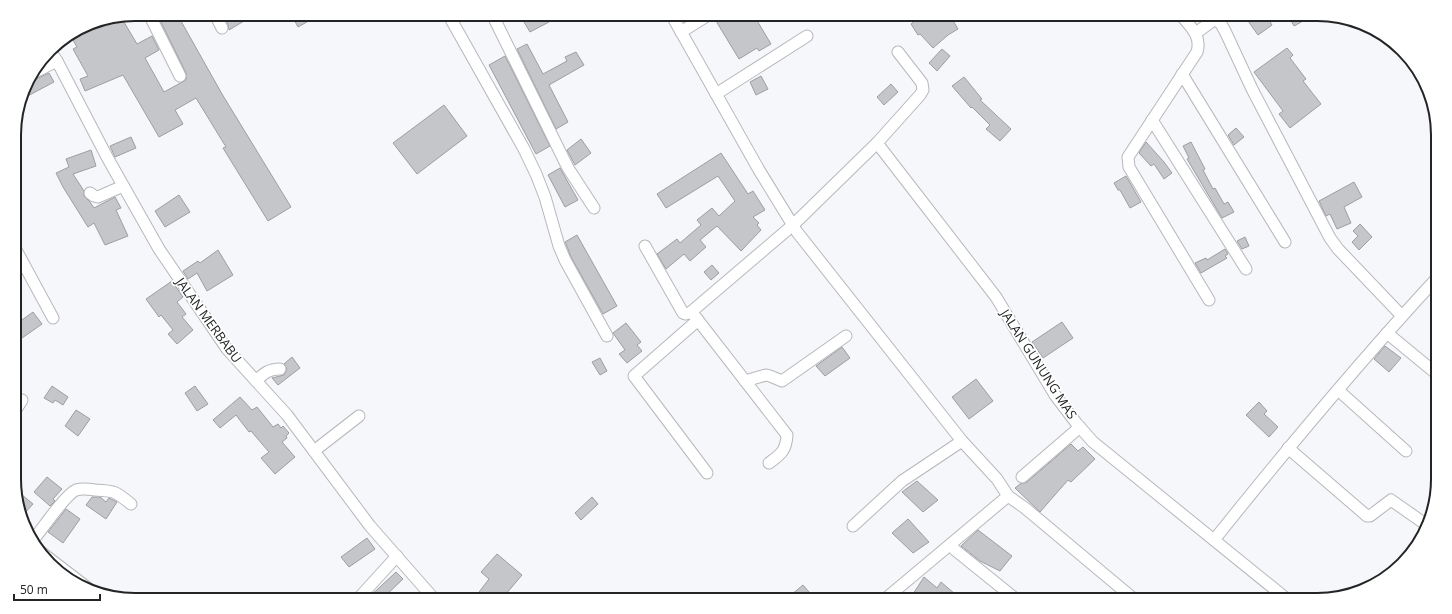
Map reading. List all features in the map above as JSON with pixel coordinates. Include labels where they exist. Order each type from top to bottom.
[{"type":"street","points":[[152,21],[180,76]]},
{"type":"street","points":[[218,21],[222,28]]},
{"type":"street","points":[[452,21],[524,149],[545,197],[559,246],[565,260],[607,336]]},
{"type":"street","points":[[495,21],[568,168],[594,208]]},
{"type":"street","points":[[675,21],[758,170],[793,225],[962,441],[997,479],[1008,496],[1025,508],[1127,593]]},
{"type":"street","points":[[681,32],[699,21]]},
{"type":"street","points":[[1186,21],[1196,33],[1198,47],[1197,52],[1128,157],[1129,167],[1209,300]]},
{"type":"street","points":[[1196,33],[1212,21]]},
{"type":"street","points":[[1219,21],[1252,89],[1330,238],[1402,316]]},
{"type":"street","points":[[716,94],[807,36]]},
{"type":"street","points":[[707,473],[634,376],[877,143],[923,90],[922,83],[898,52]]},
{"type":"street","name":"JALAN MERBABU","points":[[54,56],[123,186],[169,265],[227,349],[286,413],[370,526],[429,593]]},
{"type":"street","points":[[43,68],[57,61]]},
{"type":"street","points":[[1182,74],[1285,242]]},
{"type":"street","points":[[1152,120],[1246,269]]},
{"type":"street","name":"JALAN GUNUNG MAS","points":[[877,143],[996,297],[1055,394],[1093,442],[1279,593]]},
{"type":"street","points":[[90,193],[98,197],[123,186]]},
{"type":"street","points":[[645,246],[683,313],[695,316],[787,435],[784,450],[779,456],[769,463]]},
{"type":"street","points":[[21,261],[53,318]]},
{"type":"street","points":[[1214,540],[1288,448],[1431,285]]},
{"type":"street","points":[[1387,333],[1431,369]]},
{"type":"street","points":[[745,381],[766,375],[782,381],[846,336]]},
{"type":"street","points":[[256,381],[271,369],[280,369]]},
{"type":"street","points":[[1338,390],[1406,450]]},
{"type":"street","points":[[314,451],[359,416]]},
{"type":"street","points":[[1022,477],[1080,427]]},
{"type":"street","points":[[852,526],[902,481],[962,441]]},
{"type":"street","points":[[1288,448],[1364,515],[1370,516],[1391,500],[1422,522]]},
{"type":"street","points":[[36,536],[61,504],[71,493],[76,490],[84,489],[112,491],[131,504]]},
{"type":"street","points":[[901,593],[951,545],[1008,496]]},
{"type":"street","points":[[951,545],[955,550],[1008,593]]},
{"type":"street","points":[[363,593],[397,556]]},
{"type":"building","points":[[160,21],[181,21],[222,94],[291,207],[268,221],[223,148],[226,147],[196,98],[175,110],[183,124],[159,137],[123,75],[85,91],[80,79],[88,76],[73,49],[77,47],[73,40],[106,25],[124,22],[137,44],[152,36],[159,50],[145,58],[164,92],[186,80],[186,73]]},
{"type":"building","points":[[226,21],[244,21],[229,30]]},
{"type":"building","points":[[295,21],[309,21],[298,27]]},
{"type":"building","points":[[526,21],[551,21],[530,32],[524,22]]},
{"type":"building","points":[[716,21],[757,21],[771,44],[759,51],[757,48],[739,59]]},
{"type":"building","points":[[915,21],[953,21],[958,29],[948,35],[933,48],[920,34],[918,35],[911,24]]},
{"type":"building","points":[[1248,21],[1269,21],[1272,25],[1258,35]]},
{"type":"building","points":[[1291,21],[1303,21],[1294,26]]},
{"type":"building","points":[[527,44],[543,74],[567,61],[565,57],[576,52],[584,65],[549,85],[568,122],[556,129],[517,49]]},
{"type":"building","points":[[1287,48],[1293,55],[1290,58],[1306,79],[1303,81],[1321,104],[1290,128],[1279,114],[1283,111],[1254,72]]},
{"type":"building","points":[[942,49],[950,56],[937,71],[929,63]]},
{"type":"building","points":[[505,56],[550,146],[536,154],[489,65]]},
{"type":"building","points":[[49,73],[54,82],[29,95],[36,79]]},
{"type":"building","points":[[761,76],[768,89],[756,95],[750,82]]},
{"type":"building","points":[[964,77],[982,99],[980,100],[1011,129],[1000,141],[986,129],[990,125],[972,107],[971,108],[952,86]]},
{"type":"building","points":[[891,84],[898,92],[884,105],[877,97]]},
{"type":"building","points":[[444,105],[467,136],[417,174],[393,143]]},
{"type":"building","points":[[1236,128],[1244,137],[1234,145],[1228,135]]},
{"type":"building","points":[[131,137],[136,148],[115,157],[110,146]]},
{"type":"building","points":[[581,139],[591,153],[575,165],[567,150]]},
{"type":"building","points":[[1146,142],[1172,173],[1164,179],[1154,164],[1151,166],[1139,153]]},
{"type":"building","points":[[1191,142],[1205,169],[1203,170],[1213,189],[1215,188],[1224,204],[1228,202],[1234,212],[1222,218],[1187,159],[1189,158],[1183,146]]},
{"type":"building","points":[[91,150],[96,166],[73,174],[84,191],[84,196],[94,208],[115,197],[121,208],[116,210],[128,236],[105,245],[94,223],[88,227],[56,173],[69,167],[66,159]]},
{"type":"building","points":[[721,153],[748,194],[753,191],[765,210],[753,217],[759,223],[757,225],[761,230],[741,251],[717,226],[700,240],[706,247],[690,261],[684,254],[666,269],[657,254],[677,239],[680,243],[701,225],[697,220],[712,208],[719,216],[735,201],[718,176],[666,208],[657,194]]},
{"type":"building","points":[[560,168],[578,200],[565,207],[548,175]]},
{"type":"building","points":[[1126,176],[1141,202],[1130,208],[1120,190],[1118,190],[1114,183]]},
{"type":"building","points":[[1354,182],[1362,197],[1344,207],[1351,223],[1337,229],[1330,214],[1326,216],[1319,201]]},
{"type":"building","points":[[179,195],[190,212],[165,227],[155,211]]},
{"type":"building","points":[[1360,224],[1372,237],[1359,250],[1352,242],[1358,236],[1353,231]]},
{"type":"building","points":[[577,235],[617,306],[603,314],[571,257],[565,242]]},
{"type":"building","points":[[1245,237],[1249,246],[1242,249],[1237,241]]},
{"type":"building","points":[[1225,249],[1228,254],[1225,256],[1227,258],[1201,273],[1195,263],[1206,258],[1207,260]]},
{"type":"building","points":[[218,250],[233,275],[207,291],[197,273],[188,279],[183,271],[198,261],[200,263]]},
{"type":"building","points":[[712,265],[719,273],[711,280],[704,272]]},
{"type":"building","points":[[172,281],[183,297],[177,302],[186,314],[182,317],[193,330],[177,344],[168,334],[173,330],[161,315],[159,317],[146,299]]},
{"type":"building","points":[[33,312],[42,324],[21,339],[21,321]]},
{"type":"building","points":[[1062,322],[1073,338],[1043,358],[1032,342]]},
{"type":"building","points":[[626,323],[641,342],[637,345],[642,351],[627,363],[619,354],[625,350],[613,333]]},
{"type":"building","points":[[1385,346],[1401,358],[1389,372],[1374,359]]},
{"type":"building","points":[[842,347],[850,358],[825,376],[816,366]]},
{"type":"building","points":[[292,357],[300,368],[278,385],[272,378],[284,375],[287,369],[284,364]]},
{"type":"building","points":[[600,358],[607,371],[600,375],[592,362]]},
{"type":"building","points":[[976,379],[993,401],[969,419],[952,397]]},
{"type":"building","points":[[52,386],[68,397],[63,405],[55,400],[53,403],[44,398]]},
{"type":"building","points":[[195,386],[208,404],[197,411],[185,393]]},
{"type":"building","points":[[240,397],[252,410],[257,407],[273,427],[278,424],[281,428],[283,426],[289,433],[286,436],[287,438],[282,442],[295,457],[275,474],[261,458],[269,452],[251,431],[249,432],[236,415],[220,428],[213,420]]},
{"type":"building","points":[[1259,402],[1267,411],[1264,414],[1278,427],[1269,437],[1246,415]]},
{"type":"building","points":[[76,410],[90,419],[78,436],[65,426]]},
{"type":"building","points":[[1071,444],[1078,451],[1083,447],[1095,459],[1071,482],[1068,480],[1040,512],[1015,488],[1020,484],[1027,482]]},
{"type":"building","points":[[47,477],[62,489],[53,499],[55,501],[50,506],[34,492]]},
{"type":"building","points":[[917,481],[938,500],[923,512],[902,492]]},
{"type":"building","points":[[22,495],[33,504],[26,511]]},
{"type":"building","points":[[92,497],[100,497],[106,502],[109,498],[117,502],[106,519],[86,505]]},
{"type":"building","points":[[592,497],[598,504],[581,520],[575,513]]},
{"type":"building","points":[[66,509],[80,519],[63,543],[48,532]]},
{"type":"building","points":[[908,519],[929,542],[913,553],[892,533]]},
{"type":"building","points":[[978,530],[1012,556],[1000,571],[980,561],[961,546]]},
{"type":"building","points":[[367,538],[375,549],[349,567],[341,557]]},
{"type":"building","points":[[497,554],[522,575],[507,593],[478,593],[489,579],[481,572]]},
{"type":"building","points":[[396,572],[403,579],[388,593],[374,593]]},
{"type":"building","points":[[924,577],[937,588],[941,582],[954,593],[914,593]]},
{"type":"building","points":[[803,585],[810,593],[793,593]]}]
